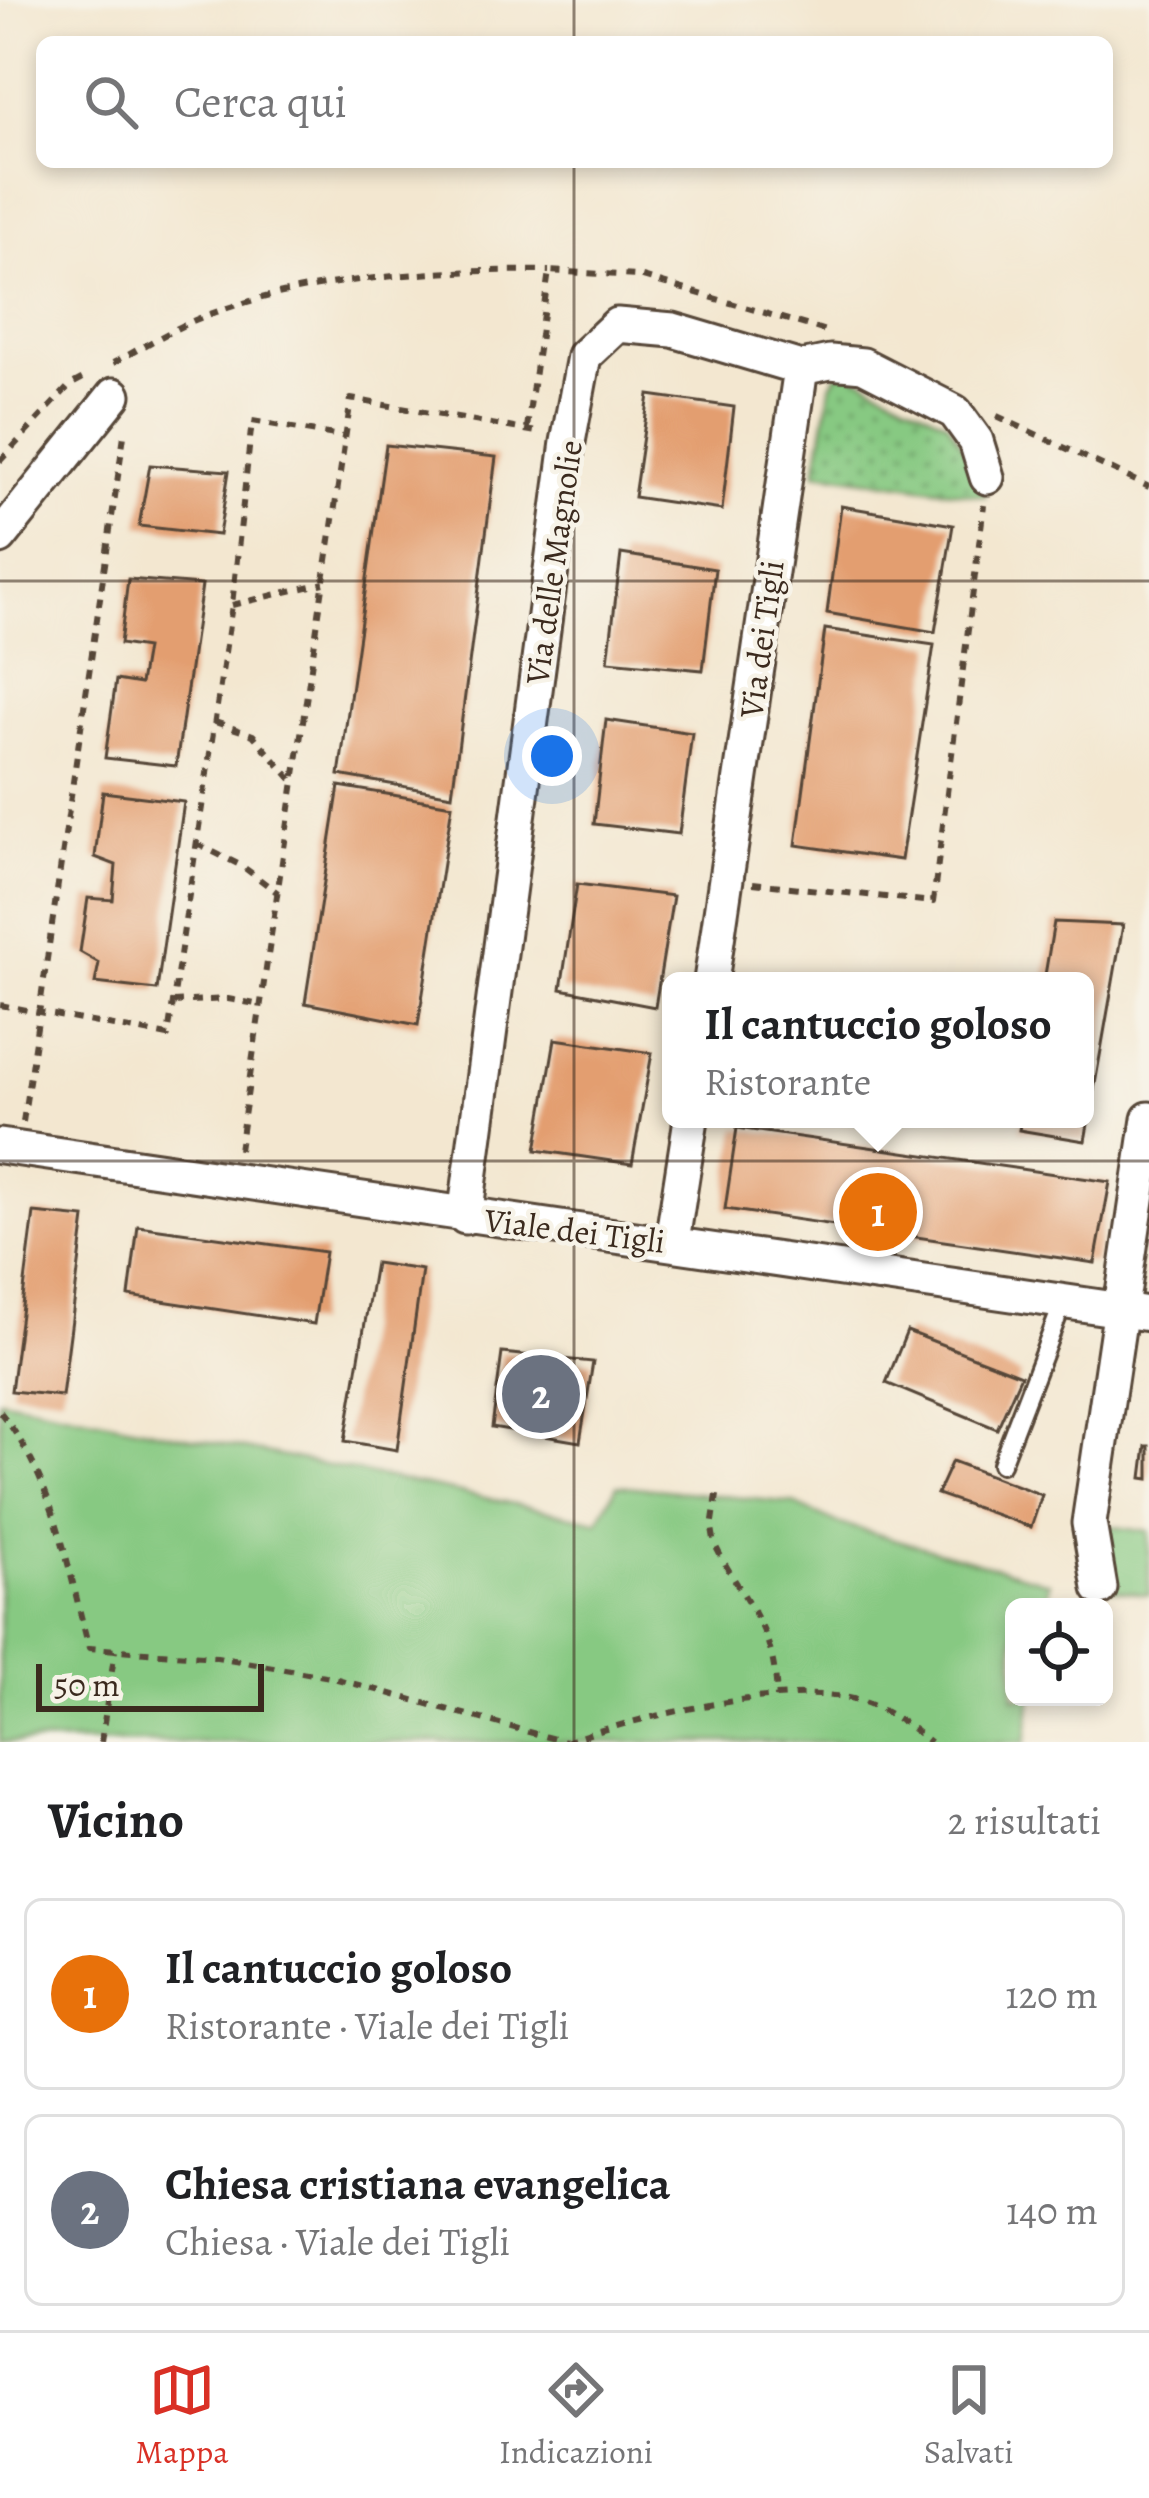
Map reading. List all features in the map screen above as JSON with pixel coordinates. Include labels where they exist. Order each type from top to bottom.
[{"type":"street","name":"Via delle Magnolie","points":[[465,1217],[568,442],[584,356],[617,325],[674,330],[801,368]]},
{"type":"street","points":[[801,368],[830,362],[863,365],[955,412],[976,441],[987,477]]},
{"type":"street","name":"Via dei Tigli","points":[[712,972],[801,368]]},
{"type":"street","points":[[0,537],[111,387]]},
{"type":"street","points":[[1100,1588],[1089,1523],[1135,1311],[1149,1119]]},
{"type":"street","points":[[672,1241],[690,1128]]},
{"type":"street","name":"Viale dei Tigli","points":[[9,1148],[1135,1311]]},
{"type":"lane","points":[[1001,1464],[1064,1300]]},
{"type":"path","points":[[0,461],[70,385],[111,387],[197,320],[293,292],[450,269],[639,276],[835,334]]},
{"type":"path","points":[[527,428],[549,271]]},
{"type":"path","points":[[9,1148],[39,1012],[111,387]]},
{"type":"path","points":[[234,1182],[351,399],[527,428],[568,442]]},
{"type":"path","points":[[983,410],[1149,487]]},
{"type":"path","points":[[0,1005],[168,1036],[232,605],[252,421],[346,437]]},
{"type":"path","points":[[726,880],[933,902],[987,477]]},
{"type":"path","points":[[232,605],[324,583]]},
{"type":"path","points":[[215,722],[253,735],[294,782]]},
{"type":"path","points":[[197,844],[242,866],[278,892]]},
{"type":"path","points":[[173,1001],[227,998],[261,1005]]},
{"type":"path","points":[[0,1412],[21,1438],[45,1490],[89,1648],[217,1658],[330,1677],[565,1742],[650,1716],[833,1695],[865,1702],[930,1742]]},
{"type":"path","points":[[717,1495],[712,1528],[715,1545],[767,1632],[776,1661],[777,1698]]},
{"type":"path","points":[[101,1742],[115,1650]]},
{"type":"green space","points":[[850,373],[947,422],[981,477],[985,496],[816,472],[831,385],[837,374]]},
{"type":"green space","points":[[0,1399],[598,1521],[617,1485],[792,1503],[837,1523],[1049,1582],[1046,1598],[1005,1598],[1005,1706],[1031,1706],[1026,1742],[0,1742]]},
{"type":"green space","points":[[1089,1523],[1149,1532],[1149,1595],[1100,1588]]},
{"type":"building","points":[[649,395],[734,407],[722,510],[634,497]]},
{"type":"building","points":[[386,445],[496,457],[452,795],[339,775]]},
{"type":"building","points":[[150,465],[229,471],[219,535],[139,526]]},
{"type":"building","points":[[841,506],[953,525],[935,632],[827,613]]},
{"type":"building","points":[[621,554],[715,569],[703,670],[608,661]]},
{"type":"building","points":[[128,579],[202,585],[176,766],[105,758],[116,680],[140,684],[146,648],[120,644]]},
{"type":"building","points":[[825,629],[934,645],[901,860],[796,845]]},
{"type":"building","points":[[606,720],[692,733],[679,834],[594,824]]},
{"type":"building","points":[[339,786],[452,805],[418,1025],[305,1003]]},
{"type":"building","points":[[103,792],[184,802],[157,990],[95,983],[99,963],[80,952],[88,898],[113,900],[116,865],[95,857]]},
{"type":"building","points":[[577,884],[673,896],[655,1007],[561,989]]},
{"type":"building","points":[[1054,922],[1123,925],[1094,1090],[1094,972],[1046,972]]},
{"type":"building","points":[[555,1039],[652,1053],[632,1164],[536,1150]]},
{"type":"building","points":[[737,1128],[1110,1182],[1095,1263],[725,1209]]},
{"type":"building","points":[[1019,1128],[1087,1128],[1085,1141]]},
{"type":"building","points":[[34,1213],[85,1218],[62,1396],[11,1391]]},
{"type":"building","points":[[138,1226],[325,1252],[314,1324],[129,1296]]},
{"type":"building","points":[[375,1263],[422,1270],[397,1450],[345,1441]]},
{"type":"building","points":[[907,1331],[1021,1375],[997,1429],[886,1383]]},
{"type":"building","points":[[502,1353],[593,1362],[580,1442],[492,1427]]},
{"type":"building","points":[[1149,1446],[1149,1479],[1142,1478]]},
{"type":"building","points":[[952,1461],[1042,1495],[1031,1527],[937,1494]]},
{"type":"place","name":"Il cantuccio goloso","points":[[878,1212]]},
{"type":"place","name":"Chiesa cristiana evangelica","points":[[541,1394]]}]
